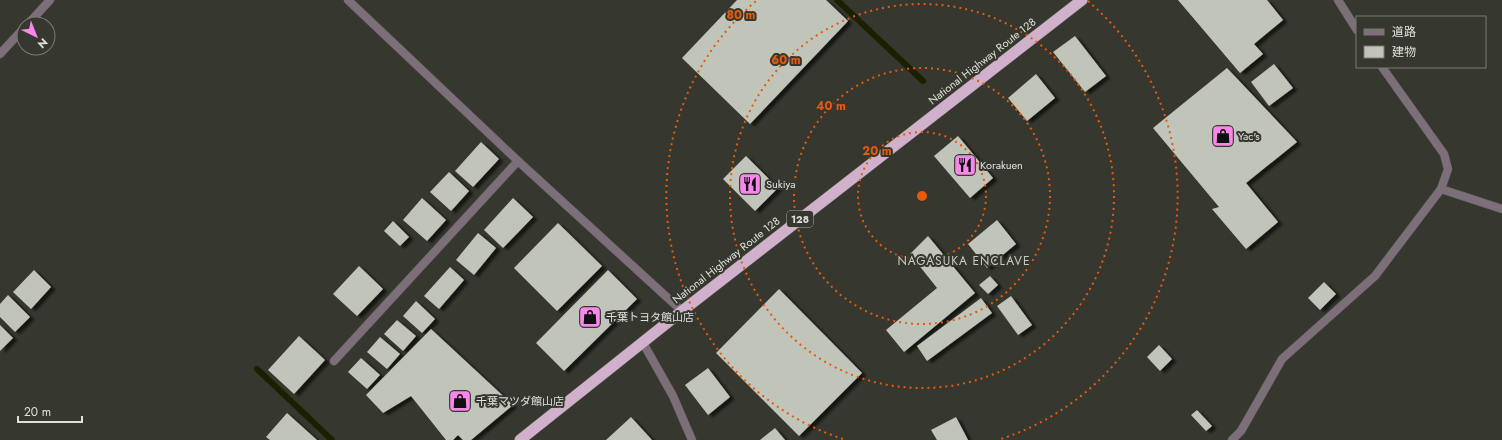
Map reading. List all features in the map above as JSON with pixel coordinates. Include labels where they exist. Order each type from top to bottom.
[{"type":"highway","name":"National Highway Route 128","points":[[520,440],[682,311],[1082,0]]},
{"type":"street","points":[[35,16],[50,0]]},
{"type":"street","points":[[348,0],[518,161],[682,311]]},
{"type":"street","points":[[1338,0],[1356,28]]},
{"type":"street","points":[[0,54],[16,37]]},
{"type":"street","points":[[1232,440],[1241,431],[1282,359],[1375,276],[1441,189],[1448,170],[1444,154],[1383,68]]},
{"type":"street","points":[[334,361],[518,161]]},
{"type":"street","points":[[1441,189],[1502,209]]},
{"type":"street","points":[[643,343],[673,396],[692,440]]},
{"type":"building","points":[[737,0],[826,0],[848,21],[750,124],[682,58]]},
{"type":"building","points":[[1178,0],[1267,0],[1283,20],[1254,44],[1263,54],[1240,73]]},
{"type":"building","points":[[1075,36],[1106,76],[1085,92],[1053,52]]},
{"type":"building","points":[[1274,64],[1293,88],[1269,106],[1251,82]]},
{"type":"building","points":[[1227,68],[1297,142],[1246,183],[1278,222],[1246,249],[1212,209],[1219,207],[1153,128]]},
{"type":"building","points":[[1036,74],[1055,98],[1027,121],[1008,98]]},
{"type":"building","points":[[958,136],[993,178],[970,198],[934,156]]},
{"type":"building","points":[[481,142],[499,159],[473,187],[455,171]]},
{"type":"building","name":"Sukiya","points":[[746,156],[778,188],[755,211],[723,179]]},
{"type":"building","points":[[449,172],[469,191],[451,211],[430,192]]},
{"type":"building","points":[[422,198],[446,220],[427,241],[403,220]]},
{"type":"building","points":[[513,198],[533,217],[503,248],[484,230]]},
{"type":"building","points":[[997,220],[1016,244],[987,268],[968,244]]},
{"type":"building","points":[[393,221],[409,237],[400,246],[384,231]]},
{"type":"building","points":[[558,223],[602,266],[557,311],[514,268]]},
{"type":"building","points":[[478,233],[496,248],[474,275],[456,260]]},
{"type":"building","points":[[928,236],[975,293],[904,352],[886,330],[937,288],[910,254]]},
{"type":"building","points":[[359,266],[383,289],[357,316],[333,294]]},
{"type":"building","points":[[450,267],[464,280],[439,309],[424,296]]},
{"type":"building","points":[[34,270],[51,287],[31,309],[13,292]]},
{"type":"building","points":[[608,270],[637,299],[564,371],[536,343]]},
{"type":"building","points":[[990,276],[998,285],[988,294],[979,285]]},
{"type":"building","points":[[1324,282],[1336,294],[1320,310],[1308,298]]},
{"type":"building","points":[[779,289],[862,373],[799,436],[716,353]]},
{"type":"building","points":[[8,295],[30,317],[15,332],[0,317],[0,304]]},
{"type":"building","points":[[1011,296],[1032,325],[1018,335],[997,306]]},
{"type":"building","points":[[981,298],[992,313],[927,361],[917,346]]},
{"type":"building","points":[[416,301],[435,319],[422,333],[403,316]]},
{"type":"building","points":[[397,320],[416,336],[403,351],[384,334]]},
{"type":"building","points":[[0,325],[13,338],[0,351]]},
{"type":"building","points":[[431,329],[513,405],[471,440],[463,440],[458,435],[453,440],[446,440],[411,396],[383,413],[366,395]]},
{"type":"building","points":[[299,336],[325,360],[294,394],[268,370]]},
{"type":"building","points":[[380,337],[400,354],[387,369],[367,352]]},
{"type":"building","points":[[1159,345],[1172,359],[1160,371],[1147,357]]},
{"type":"building","points":[[361,358],[380,375],[367,389],[348,372]]},
{"type":"building","points":[[708,368],[730,397],[708,415],[685,385]]},
{"type":"building","points":[[1197,410],[1212,426],[1206,431],[1191,415]]},
{"type":"building","points":[[287,413],[317,440],[270,440],[266,437]]},
{"type":"building","points":[[631,417],[652,440],[606,440]]},
{"type":"building","points":[[956,417],[968,440],[937,440],[931,430]]},
{"type":"building","points":[[775,428],[785,440],[760,440]]},
{"type":"waterway","points":[[837,0],[923,81]]},
{"type":"waterway","points":[[257,369],[332,440]]},
{"type":"place","name":"Yac's","points":[[1223,136]]},
{"type":"place","name":"Korakuen","points":[[965,165]]},
{"type":"place","name":"Sukiya","points":[[750,184]]},
{"type":"place","name":"千葉トヨタ館山店","points":[[590,317]]},
{"type":"place","name":"千葉マツダ館山店","points":[[460,401]]},
{"type":"district","name":"NAGASUKA ENCLAVE","points":[[964,261]]}]
